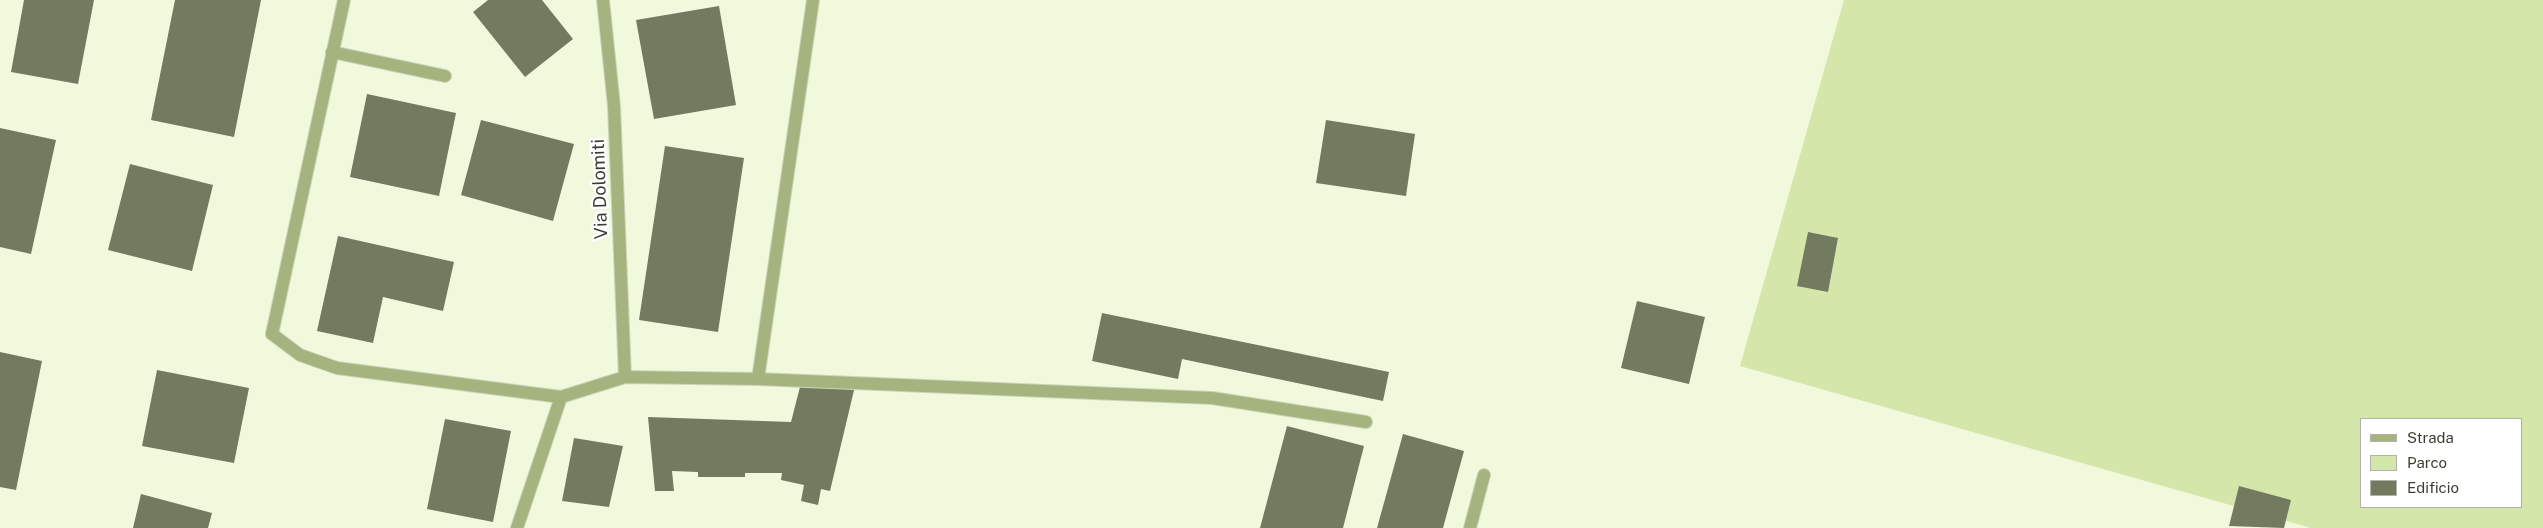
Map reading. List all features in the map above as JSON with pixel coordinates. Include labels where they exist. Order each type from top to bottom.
[{"type":"street","points":[[344,0],[272,334],[300,355],[336,368],[561,397],[625,377],[758,379],[1212,398],[1366,422]]},
{"type":"street","name":"Via Dolomiti","points":[[603,0],[614,106],[625,377]]},
{"type":"street","points":[[758,379],[813,0]]},
{"type":"street","points":[[332,52],[445,76]]},
{"type":"street","points":[[516,528],[561,397]]},
{"type":"street","points":[[1470,528],[1484,474]]},
{"type":"green space","points":[[1844,0],[2543,0],[2543,528],[2311,528],[1740,366]]},
{"type":"building","points":[[24,0],[94,0],[78,84],[11,72]]},
{"type":"building","points":[[175,0],[261,0],[234,137],[151,120]]},
{"type":"building","points":[[488,0],[542,0],[573,39],[525,77],[473,12]]},
{"type":"building","points":[[719,6],[736,105],[654,119],[636,20]]},
{"type":"building","points":[[367,94],[456,113],[439,196],[350,177]]},
{"type":"building","points":[[481,120],[574,144],[553,221],[461,195]]},
{"type":"building","points":[[1326,120],[1415,134],[1406,196],[1316,183]]},
{"type":"building","points":[[0,128],[56,140],[31,254],[0,247]]},
{"type":"building","points":[[665,146],[744,158],[718,332],[639,320]]},
{"type":"building","points":[[130,164],[213,185],[192,271],[108,250]]},
{"type":"building","points":[[1808,232],[1838,238],[1828,292],[1797,286]]},
{"type":"building","points":[[338,236],[454,262],[443,311],[383,297],[373,343],[317,331]]},
{"type":"building","points":[[1637,301],[1705,317],[1689,384],[1621,368]]},
{"type":"building","points":[[1102,313],[1389,372],[1383,401],[1182,359],[1178,379],[1092,361]]},
{"type":"building","points":[[0,352],[42,361],[16,490],[0,487]]},
{"type":"building","points":[[157,370],[249,388],[234,463],[142,446]]},
{"type":"building","points":[[801,383],[855,386],[830,491],[821,489],[818,505],[801,501],[804,485],[781,480],[782,473],[745,473],[745,477],[698,477],[698,472],[672,471],[674,491],[655,491],[648,417],[791,422]]},
{"type":"building","points":[[445,419],[511,431],[493,522],[427,509]]},
{"type":"building","points":[[1287,426],[1364,446],[1343,528],[1260,528]]},
{"type":"building","points":[[1403,434],[1464,451],[1443,528],[1377,528]]},
{"type":"building","points":[[574,438],[623,446],[609,507],[562,501]]},
{"type":"building","points":[[2239,486],[2291,500],[2284,528],[2229,526]]},
{"type":"building","points":[[141,494],[212,513],[208,528],[133,528]]}]
